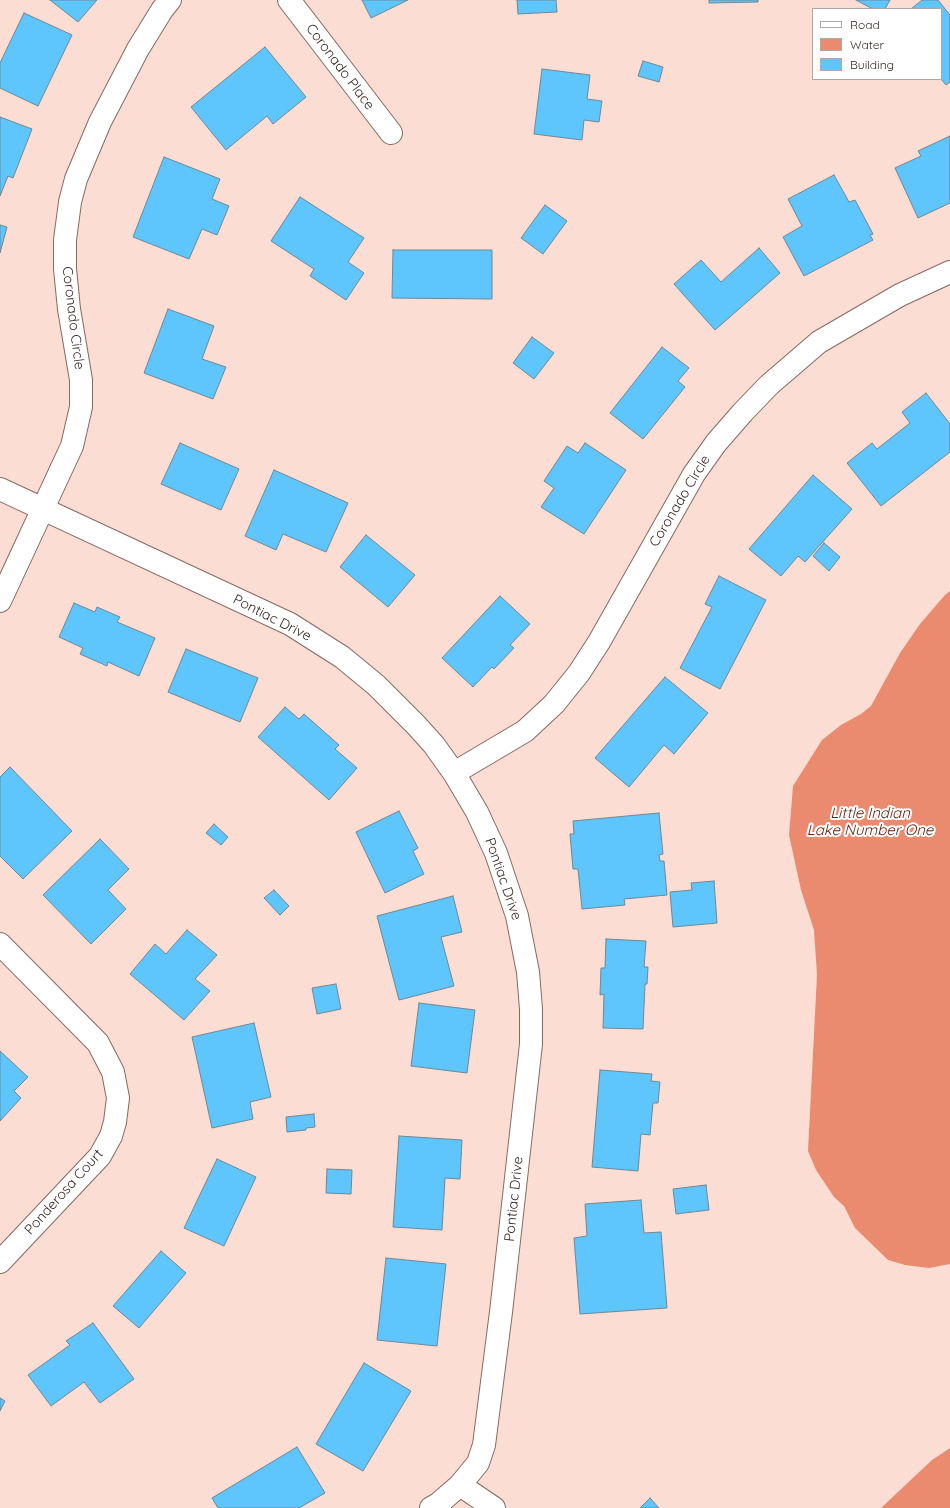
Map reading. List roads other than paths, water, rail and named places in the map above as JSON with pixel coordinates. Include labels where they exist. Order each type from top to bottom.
[{"type":"street","name":"Coronado Circle","points":[[0,601],[72,446],[81,407],[81,380],[69,309],[65,269],[65,240],[72,194],[76,179],[100,122],[138,49],[162,10],[170,0]]},
{"type":"street","name":"Coronado Place","points":[[289,0],[391,134]]},
{"type":"street","name":"Coronado Circle","points":[[454,773],[525,731],[554,704],[579,673],[599,642],[694,474],[716,443],[743,412],[770,385],[819,342],[900,295],[950,272]]},
{"type":"street","name":"Pontiac Drive","points":[[0,489],[290,624],[342,657],[376,684],[416,724],[434,745],[454,773],[477,812],[496,853],[517,916],[528,972],[531,1044],[501,1312],[484,1445],[478,1463],[460,1485],[438,1504],[431,1508]]},
{"type":"street","name":"Ponderosa Court","points":[[0,944],[98,1044],[113,1072],[118,1098],[115,1122],[111,1136],[100,1156],[0,1262]]},
{"type":"street","points":[[460,1485],[494,1508]]},
{"type":"water","name":"Little Indian Lake Number One","points":[[950,591],[950,1264],[929,1268],[905,1265],[888,1260],[855,1228],[844,1206],[834,1197],[816,1170],[808,1151],[817,975],[814,930],[801,890],[789,835],[793,786],[822,740],[841,725],[861,714],[871,706],[900,653],[920,624]]},
{"type":"water","points":[[950,1448],[950,1508],[881,1508],[932,1460]]}]
